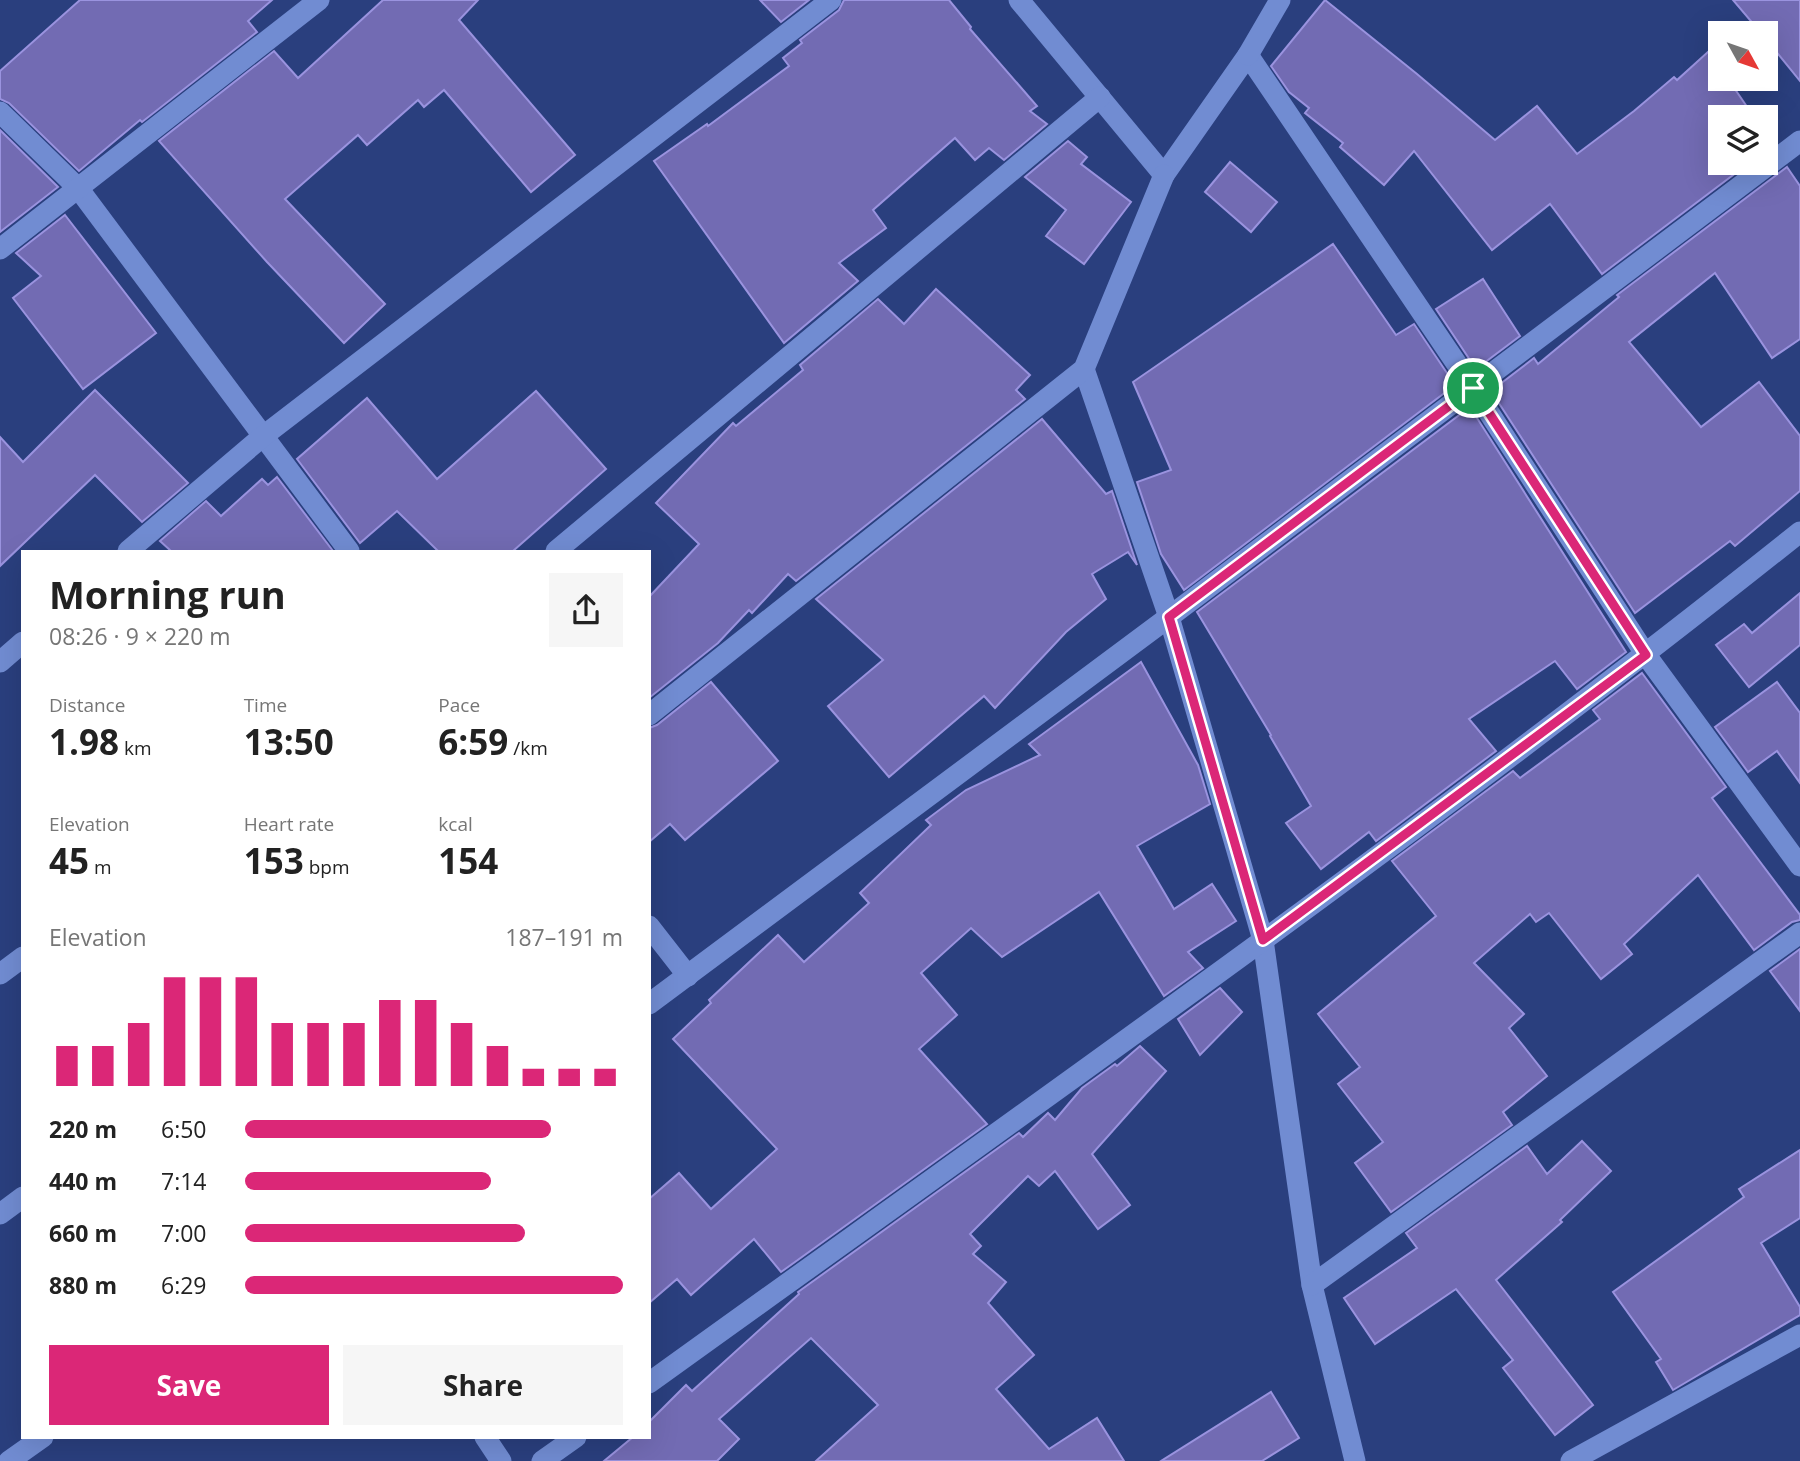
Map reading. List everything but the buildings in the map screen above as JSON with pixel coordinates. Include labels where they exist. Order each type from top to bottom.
[{"type":"street","points":[[0,249],[319,0]]},
{"type":"street","points":[[129,550],[262,436],[831,0]]},
{"type":"street","points":[[1019,0],[1164,175]]},
{"type":"street","points":[[651,713],[1084,369],[1164,175],[1248,55],[1280,0]]},
{"type":"street","points":[[1248,55],[1473,388],[1646,655],[1800,866]]},
{"type":"street","points":[[557,550],[1100,97]]},
{"type":"street","points":[[0,112],[78,188],[348,550]]},
{"type":"street","points":[[651,1003],[1169,617],[1800,141]]},
{"type":"street","points":[[1084,369],[1169,617],[1263,940],[1312,1285],[1355,1461]]},
{"type":"street","points":[[651,1383],[1263,940],[1646,655],[1800,532]]},
{"type":"street","points":[[0,662],[21,644]]},
{"type":"street","points":[[651,929],[688,976]]},
{"type":"street","points":[[1312,1285],[1800,933]]},
{"type":"street","points":[[0,974],[21,958]]},
{"type":"street","points":[[0,1214],[21,1198]]},
{"type":"street","points":[[1571,1461],[1800,1335]]},
{"type":"street","points":[[9,1461],[40,1439]]},
{"type":"street","points":[[486,1439],[501,1461]]},
{"type":"street","points":[[542,1461],[573,1439]]},
{"type":"route","points":[[1473,388],[1646,655],[1263,940],[1169,617],[1473,388]]}]
